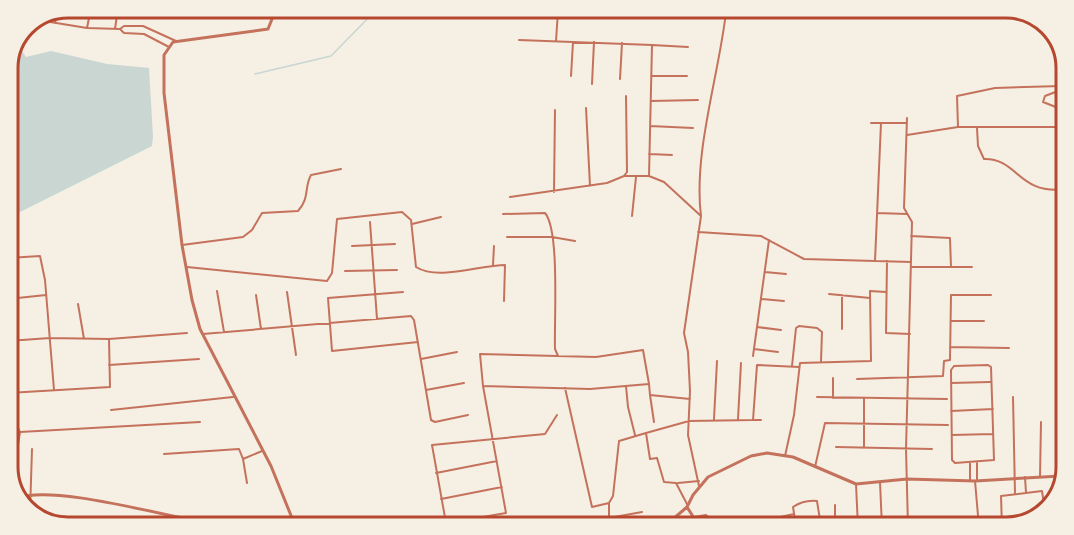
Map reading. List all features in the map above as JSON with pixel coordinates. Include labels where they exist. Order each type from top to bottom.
[{"type":"street","points":[[87,28],[89,18]]},
{"type":"street","points":[[115,30],[117,18]]},
{"type":"street","points":[[272,18],[268,29],[176,42],[169,46],[164,55],[164,93],[182,245],[203,334],[262,451],[291,517]]},
{"type":"street","points":[[556,41],[558,18]]},
{"type":"street","points":[[699,483],[688,435],[690,399],[688,352],[684,333],[701,216],[699,197],[711,97],[725,18]]},
{"type":"street","points":[[50,22],[115,30],[124,26],[143,27],[176,42]]},
{"type":"street","points":[[120,29],[124,33],[144,34],[169,46]]},
{"type":"street","points":[[519,40],[688,47]]},
{"type":"street","points":[[571,76],[573,42]]},
{"type":"street","points":[[592,84],[594,42]]},
{"type":"street","points":[[620,80],[622,43]]},
{"type":"street","points":[[649,176],[652,45]]},
{"type":"street","points":[[651,76],[687,76]]},
{"type":"street","points":[[958,127],[957,96],[995,88],[1056,86]]},
{"type":"street","points":[[1056,92],[1045,96],[1043,102],[1056,107]]},
{"type":"street","points":[[624,176],[627,172],[626,96]]},
{"type":"street","points":[[651,101],[698,100]]},
{"type":"street","points":[[586,108],[590,186]]},
{"type":"street","points":[[554,192],[555,110]]},
{"type":"street","points":[[908,118],[904,208],[912,222],[906,426],[908,517]]},
{"type":"street","points":[[871,123],[907,123]]},
{"type":"street","points":[[875,261],[881,123]]},
{"type":"street","points":[[650,126],[693,128]]},
{"type":"street","points":[[907,135],[958,127],[1056,127]]},
{"type":"street","points":[[977,127],[978,146],[984,159],[995,158],[1028,184],[1042,189],[1056,189]]},
{"type":"street","points":[[649,154],[672,154]]},
{"type":"street","points":[[182,245],[243,237],[252,230],[262,213],[298,211],[309,193],[311,175],[341,169]]},
{"type":"street","points":[[510,197],[607,183],[624,176],[649,176],[664,182],[701,216]]},
{"type":"street","points":[[632,216],[636,176]]},
{"type":"street","points":[[187,267],[327,281],[332,273],[336,223],[339,217],[402,212],[410,216],[414,263],[423,272],[470,270],[505,265],[504,302]]},
{"type":"street","points":[[504,214],[545,213],[549,217],[552,237],[555,349],[558,356]]},
{"type":"street","points":[[877,213],[907,214]]},
{"type":"street","points":[[412,224],[441,217]]},
{"type":"street","points":[[370,222],[376,319]]},
{"type":"street","points":[[698,232],[761,236],[804,259],[911,262]]},
{"type":"street","points":[[911,236],[950,238],[951,267]]},
{"type":"street","points":[[507,237],[552,237],[576,241]]},
{"type":"street","points":[[753,356],[769,239]]},
{"type":"street","points":[[352,246],[395,244]]},
{"type":"street","points":[[493,265],[494,246]]},
{"type":"street","points":[[18,257],[40,256],[46,295],[54,390]]},
{"type":"street","points":[[887,261],[886,333],[910,334]]},
{"type":"street","points":[[911,267],[972,267]]},
{"type":"street","points":[[345,272],[397,270]]},
{"type":"street","points":[[765,272],[786,274]]},
{"type":"street","points":[[218,291],[224,332]]},
{"type":"street","points":[[785,456],[794,415],[800,363],[871,361],[870,291],[886,292]]},
{"type":"street","points":[[287,292],[296,355]]},
{"type":"street","points":[[403,292],[328,298],[328,323],[333,352],[418,342]]},
{"type":"street","points":[[829,294],[870,298]]},
{"type":"street","points":[[18,298],[46,295]]},
{"type":"street","points":[[256,295],[261,329]]},
{"type":"street","points":[[842,295],[842,329]]},
{"type":"street","points":[[858,379],[943,376],[944,361],[950,360],[951,295],[991,295]]},
{"type":"street","points":[[761,300],[784,301]]},
{"type":"street","points":[[78,304],[84,339]]},
{"type":"street","points":[[203,334],[411,316],[433,421],[468,415]]},
{"type":"street","points":[[951,321],[984,321]]},
{"type":"street","points":[[792,366],[796,328],[799,326],[821,330],[821,361]]},
{"type":"street","points":[[757,327],[781,330]]},
{"type":"street","points":[[18,340],[50,338],[109,339],[187,333]]},
{"type":"street","points":[[18,393],[110,387],[109,339]]},
{"type":"street","points":[[950,346],[1010,348]]},
{"type":"street","points":[[754,349],[778,352]]},
{"type":"street","points":[[483,517],[506,513],[483,386],[480,354],[604,356],[643,350],[654,422]]},
{"type":"street","points":[[421,359],[457,352]]},
{"type":"street","points":[[109,364],[199,359]]},
{"type":"street","points":[[714,419],[717,361]]},
{"type":"street","points":[[738,418],[741,363]]},
{"type":"street","points":[[988,364],[991,367],[994,460],[977,463],[953,462],[951,383],[951,370],[954,366],[988,364]]},
{"type":"street","points":[[753,420],[757,365],[799,367]]},
{"type":"street","points":[[833,378],[833,398]]},
{"type":"street","points":[[951,383],[992,382]]},
{"type":"street","points":[[426,390],[464,383]]},
{"type":"street","points":[[483,386],[565,388],[650,384]]},
{"type":"street","points":[[627,386],[628,407],[635,435]]},
{"type":"street","points":[[565,388],[592,507],[609,503]]},
{"type":"street","points":[[650,395],[690,399]]},
{"type":"street","points":[[111,410],[233,397]]},
{"type":"street","points":[[1013,397],[1015,494]]},
{"type":"street","points":[[817,398],[947,399]]},
{"type":"street","points":[[864,399],[864,448]]},
{"type":"street","points":[[951,411],[993,409]]},
{"type":"street","points":[[443,517],[432,445],[545,434],[557,415]]},
{"type":"street","points":[[609,517],[609,503],[613,496],[619,441],[689,421],[738,418],[761,420]]},
{"type":"street","points":[[20,432],[200,422]]},
{"type":"street","points":[[814,467],[825,423],[948,425]]},
{"type":"street","points":[[1040,477],[1041,423]]},
{"type":"street","points":[[18,428],[20,432],[18,445]]},
{"type":"street","points":[[646,433],[650,459],[657,458],[664,482],[699,483]]},
{"type":"street","points":[[952,435],[993,434]]},
{"type":"street","points":[[836,447],[932,449]]},
{"type":"street","points":[[31,501],[32,449]]},
{"type":"street","points":[[164,454],[239,449],[247,483]]},
{"type":"street","points":[[243,459],[262,451]]},
{"type":"street","points":[[675,517],[687,506],[699,483],[751,456],[766,453],[785,456],[856,484],[907,479],[976,481],[1055,476]]},
{"type":"street","points":[[436,473],[497,461]]},
{"type":"street","points":[[970,463],[970,481]]},
{"type":"street","points":[[977,463],[978,517]]},
{"type":"street","points":[[1025,477],[1026,493]]},
{"type":"street","points":[[880,482],[882,517]]},
{"type":"street","points":[[676,483],[694,517],[706,515],[709,517]]},
{"type":"street","points":[[856,484],[858,517]]},
{"type":"street","points":[[441,499],[502,487]]},
{"type":"street","points":[[1002,517],[1001,496],[1042,491],[1043,501]]},
{"type":"street","points":[[27,496],[48,494],[115,503],[168,517]]},
{"type":"street","points":[[794,517],[793,507],[796,503],[817,501],[820,517]]},
{"type":"street","points":[[835,505],[835,517]]},
{"type":"street","points":[[614,517],[642,512]]},
{"type":"street","points":[[780,517],[794,514]]},
{"type":"shaded area","points":[[22,50],[26,57],[51,51],[107,64],[149,68],[152,146],[18,213],[18,65]]},
{"type":"waterway","points":[[255,74],[331,56],[368,18]]}]
